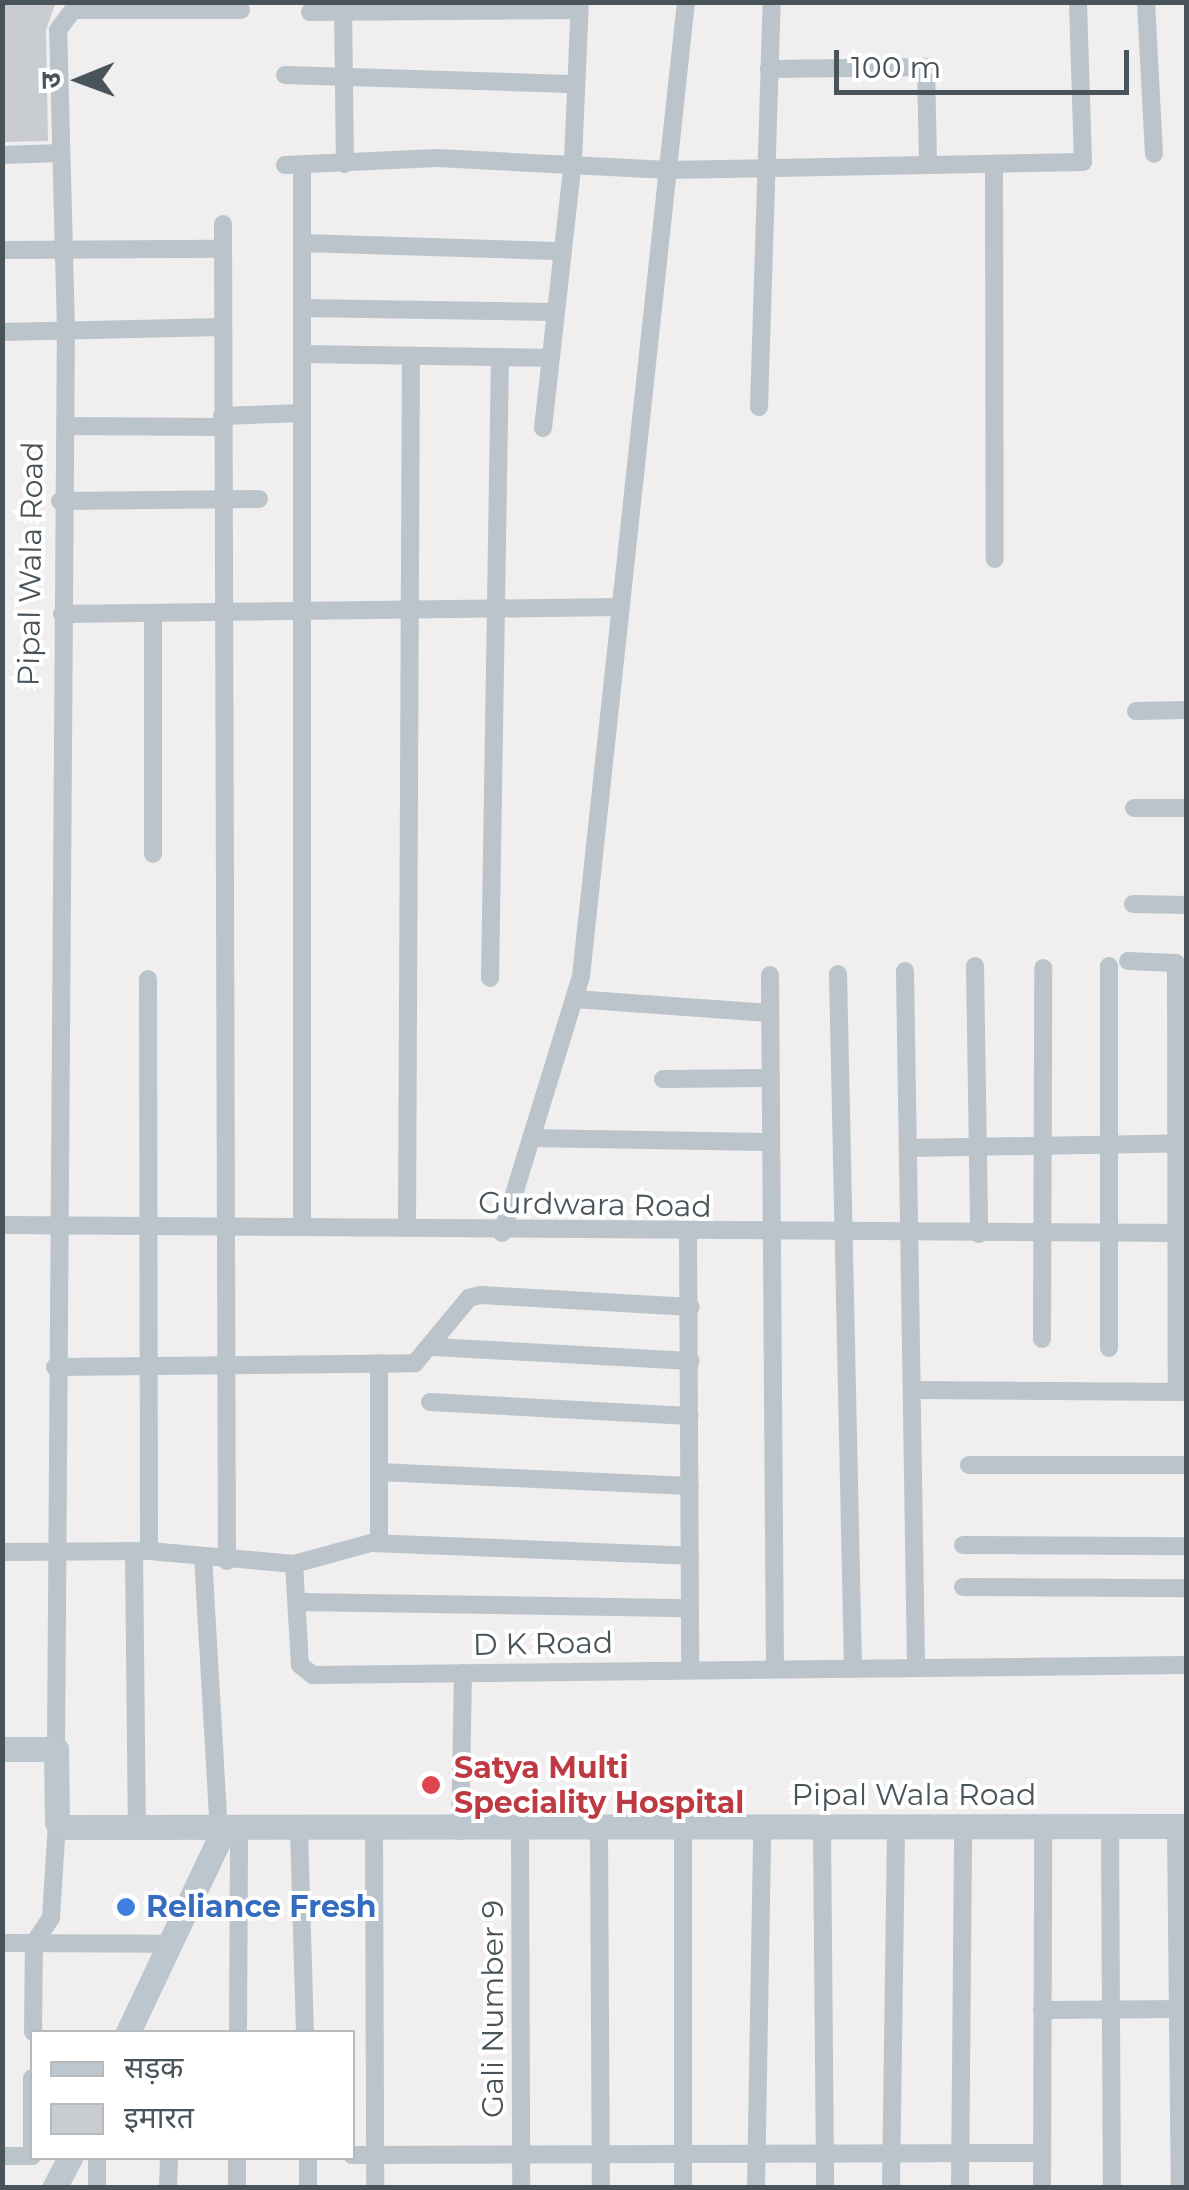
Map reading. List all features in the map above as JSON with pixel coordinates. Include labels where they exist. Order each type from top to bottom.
[{"type":"street","points":[[502,1233],[574,999],[686,2]]},
{"type":"street","points":[[759,407],[772,2]]},
{"type":"street","points":[[302,1224],[302,243],[294,165],[573,160],[668,170],[1083,162],[1078,2]]},
{"type":"street","points":[[1146,2],[1154,154]]},
{"type":"street","points":[[310,12],[343,7],[580,6],[573,160],[545,358],[543,428]]},
{"type":"street","points":[[343,7],[345,164]]},
{"type":"street","name":"Pipal Wala Road","points":[[242,10],[64,15],[59,153],[66,426],[60,501],[55,1225],[57,1822],[137,1830],[227,1831],[1181,1826]]},
{"type":"street","points":[[769,69],[926,67],[928,165]]},
{"type":"street","points":[[285,75],[576,84]]},
{"type":"street","points":[[2,155],[59,153]]},
{"type":"street","points":[[994,164],[994,559]]},
{"type":"street","points":[[223,224],[227,1561]]},
{"type":"street","points":[[302,243],[562,251]]},
{"type":"street","points":[[2,250],[223,249]]},
{"type":"street","points":[[302,308],[552,312]]},
{"type":"street","points":[[2,332],[222,328]]},
{"type":"street","points":[[302,354],[545,358]]},
{"type":"street","points":[[407,1228],[411,356]]},
{"type":"street","points":[[490,978],[499,608],[500,358]]},
{"type":"street","points":[[66,426],[222,422],[302,413]]},
{"type":"street","points":[[60,501],[259,500]]},
{"type":"street","points":[[62,614],[620,607]]},
{"type":"street","points":[[153,614],[153,854]]},
{"type":"street","points":[[1136,711],[1186,710]]},
{"type":"street","points":[[1134,808],[1186,808]]},
{"type":"street","points":[[1133,904],[1186,905]]},
{"type":"street","points":[[913,1390],[1182,1392],[1176,963],[1118,963],[1108,1144],[1108,1348]]},
{"type":"street","points":[[975,966],[979,1234]]},
{"type":"street","points":[[1042,968],[1042,1340]]},
{"type":"street","points":[[905,971],[916,1667]]},
{"type":"street","points":[[838,974],[840,1234],[853,1668]]},
{"type":"street","points":[[770,975],[775,1668]]},
{"type":"street","points":[[137,1830],[148,1360],[148,979]]},
{"type":"street","points":[[574,999],[770,1013]]},
{"type":"street","points":[[664,1079],[770,1078]]},
{"type":"street","points":[[532,1138],[771,1142]]},
{"type":"street","points":[[910,1148],[1181,1143]]},
{"type":"street","name":"Gurdwara Road","points":[[2,1225],[302,1224],[502,1233],[1182,1233]]},
{"type":"street","points":[[688,1234],[690,1669]]},
{"type":"street","points":[[56,1367],[148,1360],[416,1364],[474,1295],[691,1307]]},
{"type":"street","points":[[434,1346],[691,1360]]},
{"type":"street","points":[[379,1363],[379,1543]]},
{"type":"street","points":[[430,1402],[690,1416]]},
{"type":"street","points":[[969,1465],[1186,1465]]},
{"type":"street","points":[[379,1472],[690,1486]]},
{"type":"street","points":[[2,1552],[141,1551],[294,1564],[379,1543],[690,1556]]},
{"type":"street","points":[[963,1545],[1186,1546]]},
{"type":"street","points":[[202,1556],[227,1831],[238,2030]]},
{"type":"street","name":"D K Road","points":[[294,1564],[300,1665],[308,1674],[1186,1666]]},
{"type":"street","points":[[963,1587],[1186,1588]]},
{"type":"street","points":[[298,1602],[690,1608]]},
{"type":"street","points":[[460,1831],[463,1673]]},
{"type":"street","points":[[2,1748],[56,1749]]},
{"type":"street","points":[[33,2030],[34,1943],[51,1918],[57,1822]]},
{"type":"street","points":[[1110,1826],[1112,2188]]},
{"type":"street","points":[[1180,2188],[1181,1826]]},
{"type":"street","points":[[1042,2188],[1043,1827]]},
{"type":"street","points":[[891,2188],[896,1828]]},
{"type":"street","points":[[960,2188],[963,1828]]},
{"type":"street","points":[[756,2188],[762,1829]]},
{"type":"street","points":[[822,1829],[824,2188]]},
{"type":"street","name":"Gali Number 9","points":[[520,1830],[521,2188]]},
{"type":"street","points":[[599,1830],[601,2188]]},
{"type":"street","points":[[683,2188],[684,1830]]},
{"type":"street","points":[[129,2030],[227,1831]]},
{"type":"street","points":[[299,1831],[305,2030]]},
{"type":"street","points":[[374,1831],[375,2188]]},
{"type":"street","points":[[2,1943],[169,1944]]},
{"type":"street","points":[[1042,2010],[1182,2009]]},
{"type":"street","points":[[355,2156],[1042,2153]]},
{"type":"street","points":[[2,2156],[30,2156]]},
{"type":"street","points":[[54,2188],[69,2160]]},
{"type":"street","points":[[97,2160],[97,2188]]},
{"type":"street","points":[[168,2188],[169,2160]]},
{"type":"street","points":[[237,2160],[237,2188]]},
{"type":"street","points":[[308,2160],[308,2188]]},
{"type":"building","points":[[2,2],[56,2],[46,30],[48,141],[2,142]]},
{"type":"place","name":"Satya Multi Speciality Hospital","points":[[431,1785]]},
{"type":"place","name":"Reliance Fresh","points":[[126,1907]]}]
